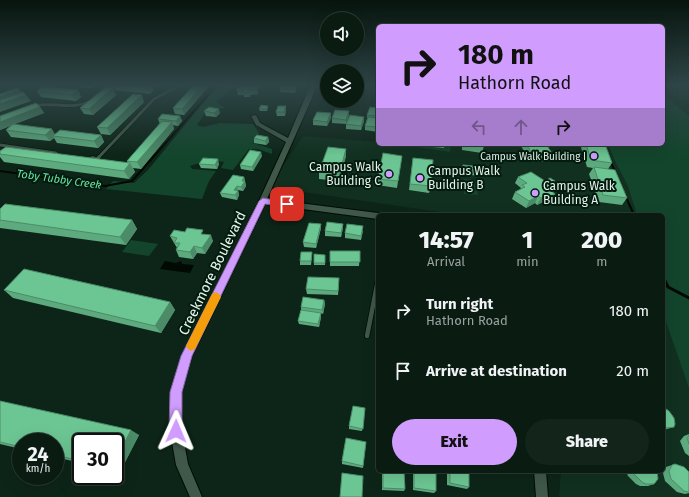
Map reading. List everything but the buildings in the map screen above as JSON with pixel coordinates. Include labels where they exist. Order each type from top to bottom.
[{"type":"street","name":"Creekmore Boulevard","points":[[196,497],[182,464],[176,431],[176,392],[187,356],[263,201],[304,109]]},
{"type":"street","points":[[254,116],[258,124],[289,141]]},
{"type":"street","points":[[263,201],[376,216]]},
{"type":"street","points":[[540,473],[542,497]]},
{"type":"lane","points":[[86,158],[97,159],[144,109]]},
{"type":"lane","points":[[0,145],[57,153]]},
{"type":"lane","points":[[367,336],[376,290]]},
{"type":"shaded area","points":[[198,109],[214,109],[207,110],[197,125],[203,127],[220,123],[253,124],[259,133],[253,143],[272,149],[272,154],[258,149],[249,149],[233,170],[221,168],[224,162],[209,160],[190,166],[192,169],[216,171],[209,181],[202,199],[106,189],[113,181],[134,183],[148,170]]},
{"type":"shaded area","points":[[665,109],[689,109],[689,497],[559,497],[561,473],[665,473],[665,213],[446,213],[269,187],[303,136],[376,142],[376,146],[665,146]]},
{"type":"shaded area","points":[[665,109],[681,109],[689,116],[689,388],[665,319],[665,213],[636,213],[628,186],[609,146],[665,146]]},
{"type":"shaded area","points":[[410,146],[451,146],[450,152]]},
{"type":"shaded area","points":[[464,179],[477,180],[478,195],[464,194]]},
{"type":"shaded area","points":[[131,240],[158,244],[149,256],[122,252]]},
{"type":"shaded area","points":[[165,261],[176,263],[181,261],[182,264],[194,265],[190,273],[160,269]]},
{"type":"waterway","name":"Toby Tubby Creek","points":[[0,171],[105,186],[132,181],[196,109]]},
{"type":"waterway","name":"Toby Tubby Creek","points":[[611,162],[615,172]]},
{"type":"waterway","name":"Toby Tubby Creek","points":[[625,195],[633,213]]},
{"type":"waterway","name":"Toby Tubby Creek","points":[[665,281],[668,287],[689,298]]},
{"type":"slow traffic","points":[[191,346],[216,297]]},
{"type":"place","name":"Campus Walk Building I","points":[[594,156]]},
{"type":"place","name":"Campus Walk Building C","points":[[389,174]]},
{"type":"place","name":"Campus Walk Building B","points":[[420,178]]},
{"type":"place","name":"Campus Walk Building A","points":[[535,193]]},
{"type":"route","points":[[176,431],[176,392],[187,356],[205,317],[263,201],[287,204]]}]
